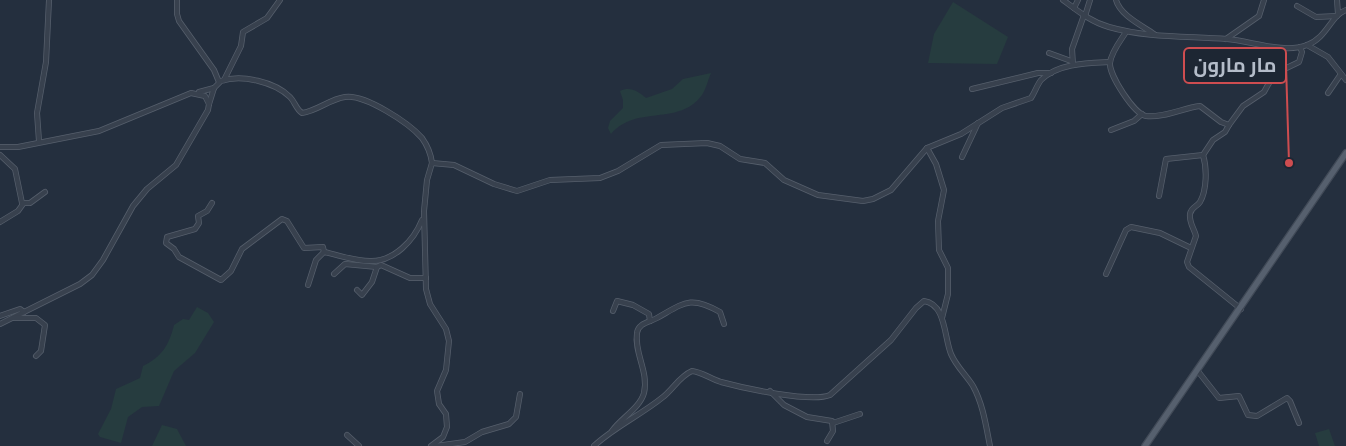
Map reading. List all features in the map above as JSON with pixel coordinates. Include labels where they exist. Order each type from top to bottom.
[{"type":"main road","points":[[1145,446],[1241,309],[1346,153]]},
{"type":"street","points":[[40,141],[36,113],[46,62],[49,0]]},
{"type":"street","points":[[177,0],[179,21],[222,81]]},
{"type":"street","points":[[0,148],[99,131],[184,94],[198,93],[214,88],[222,81],[240,46],[243,32],[267,18],[280,0]]},
{"type":"street","points":[[1063,0],[1084,16],[1126,32],[1226,39],[1275,46],[1307,45],[1322,36],[1338,15],[1346,10]]},
{"type":"street","points":[[1074,8],[1078,0]]},
{"type":"street","points":[[1072,63],[1072,49],[1090,0]]},
{"type":"street","points":[[1116,0],[1118,6],[1124,12],[1155,34]]},
{"type":"street","points":[[1226,39],[1259,16],[1264,0]]},
{"type":"street","points":[[1337,0],[1338,15]]},
{"type":"street","points":[[1297,6],[1316,17],[1338,15]]},
{"type":"street","points":[[1126,32],[1110,62],[1112,73],[1124,94],[1142,114],[1158,115],[1200,106],[1221,122],[1229,125]]},
{"type":"street","points":[[1307,45],[1325,54],[1346,80]]},
{"type":"street","points":[[1241,309],[1189,267],[1187,260],[1196,236],[1191,227],[1190,214],[1202,197],[1205,170],[1203,155],[1213,140],[1225,132],[1242,106],[1264,92],[1274,74],[1299,62],[1302,52],[1300,46]]},
{"type":"street","points":[[1049,53],[1072,63],[1110,62]]},
{"type":"street","points":[[432,163],[454,165],[494,184],[517,191],[545,181],[600,178],[618,171],[661,145],[707,143],[720,146],[740,159],[768,165],[784,180],[818,196],[858,202],[888,193],[927,148],[954,138],[1002,108],[1031,98],[1040,81],[1072,63]]},
{"type":"street","points":[[972,89],[1038,73],[1052,73]]},
{"type":"street","points":[[1328,93],[1341,74]]},
{"type":"street","points":[[222,81],[263,82],[286,94],[302,113],[339,98],[362,99],[382,109],[418,135],[427,146],[432,163],[427,180],[424,216],[426,278],[430,304],[446,329],[449,341],[446,370],[439,384],[437,396],[446,414],[447,427],[443,437],[431,446]]},
{"type":"street","points":[[0,324],[80,284],[97,270],[138,198],[172,170],[182,158],[208,110],[214,88]]},
{"type":"street","points":[[198,93],[205,96],[209,104]]},
{"type":"street","points":[[1111,130],[1127,121],[1134,121],[1142,114]]},
{"type":"street","points":[[962,158],[978,122]]},
{"type":"street","points":[[927,148],[936,164],[944,190],[938,219],[939,248],[948,266],[948,286],[942,319]]},
{"type":"street","points":[[0,155],[15,170],[23,204]]},
{"type":"street","points":[[1159,196],[1166,160],[1203,155]]},
{"type":"street","points":[[0,222],[18,211],[23,204],[30,203],[45,192]]},
{"type":"street","points":[[212,203],[208,211],[198,216],[199,223],[194,229],[175,233],[167,237],[166,243],[174,249],[179,257],[221,280],[230,271],[242,249],[282,219],[287,221],[304,248],[323,247],[324,252]]},
{"type":"street","points":[[324,252],[361,260],[377,260],[408,244],[416,235],[424,216]]},
{"type":"street","points":[[1106,274],[1126,230],[1132,227],[1160,233],[1191,248]]},
{"type":"street","points":[[308,285],[316,260],[324,252]]},
{"type":"street","points":[[334,274],[344,264],[377,267],[381,265],[387,266],[410,278],[426,278]]},
{"type":"street","points":[[357,290],[362,295],[366,291],[377,267]]},
{"type":"street","points":[[613,311],[616,301],[623,302],[649,314],[650,321]]},
{"type":"street","points":[[594,446],[611,432],[660,400],[690,372],[696,371],[720,382],[769,390],[802,398],[827,396],[834,392],[891,340],[920,303],[924,301],[932,303],[938,309],[952,355],[973,386],[980,404],[990,446]]},
{"type":"street","points":[[611,432],[643,395],[644,375],[636,334],[640,326],[678,304],[697,303],[709,306],[720,312],[724,324]]},
{"type":"street","points":[[0,316],[20,309],[24,312]]},
{"type":"street","points":[[13,318],[36,318],[45,325],[41,351],[36,356]]},
{"type":"street","points":[[1197,370],[1219,398],[1238,396],[1248,415],[1257,416],[1282,398],[1287,398],[1299,423]]},
{"type":"street","points":[[769,390],[784,405],[804,416],[830,420],[833,423]]},
{"type":"street","points":[[436,446],[465,442],[482,432],[511,422],[516,417],[520,394]]},
{"type":"street","points":[[833,423],[860,414]]},
{"type":"street","points":[[828,441],[833,431],[833,423]]},
{"type":"street","points":[[347,434],[359,446]]},
{"type":"green space","points":[[953,2],[1008,37],[997,64],[928,63],[934,34]]},
{"type":"green space","points":[[711,73],[702,95],[692,105],[670,113],[633,120],[621,125],[611,134],[608,128],[610,121],[623,108],[620,91],[634,90],[646,98],[672,89],[683,79]]},
{"type":"green space","points":[[197,307],[208,313],[214,322],[195,353],[174,371],[159,406],[142,407],[128,417],[121,443],[100,437],[98,434],[111,409],[116,389],[140,378],[143,366],[155,359],[164,350],[174,325],[183,319],[189,320]]},
{"type":"green space","points":[[162,425],[177,429],[186,446],[152,446]]},
{"type":"green space","points":[[1329,429],[1335,446],[1319,446],[1315,433]]},
{"type":"place","name":"مار مارون","points":[[1289,163]]}]
